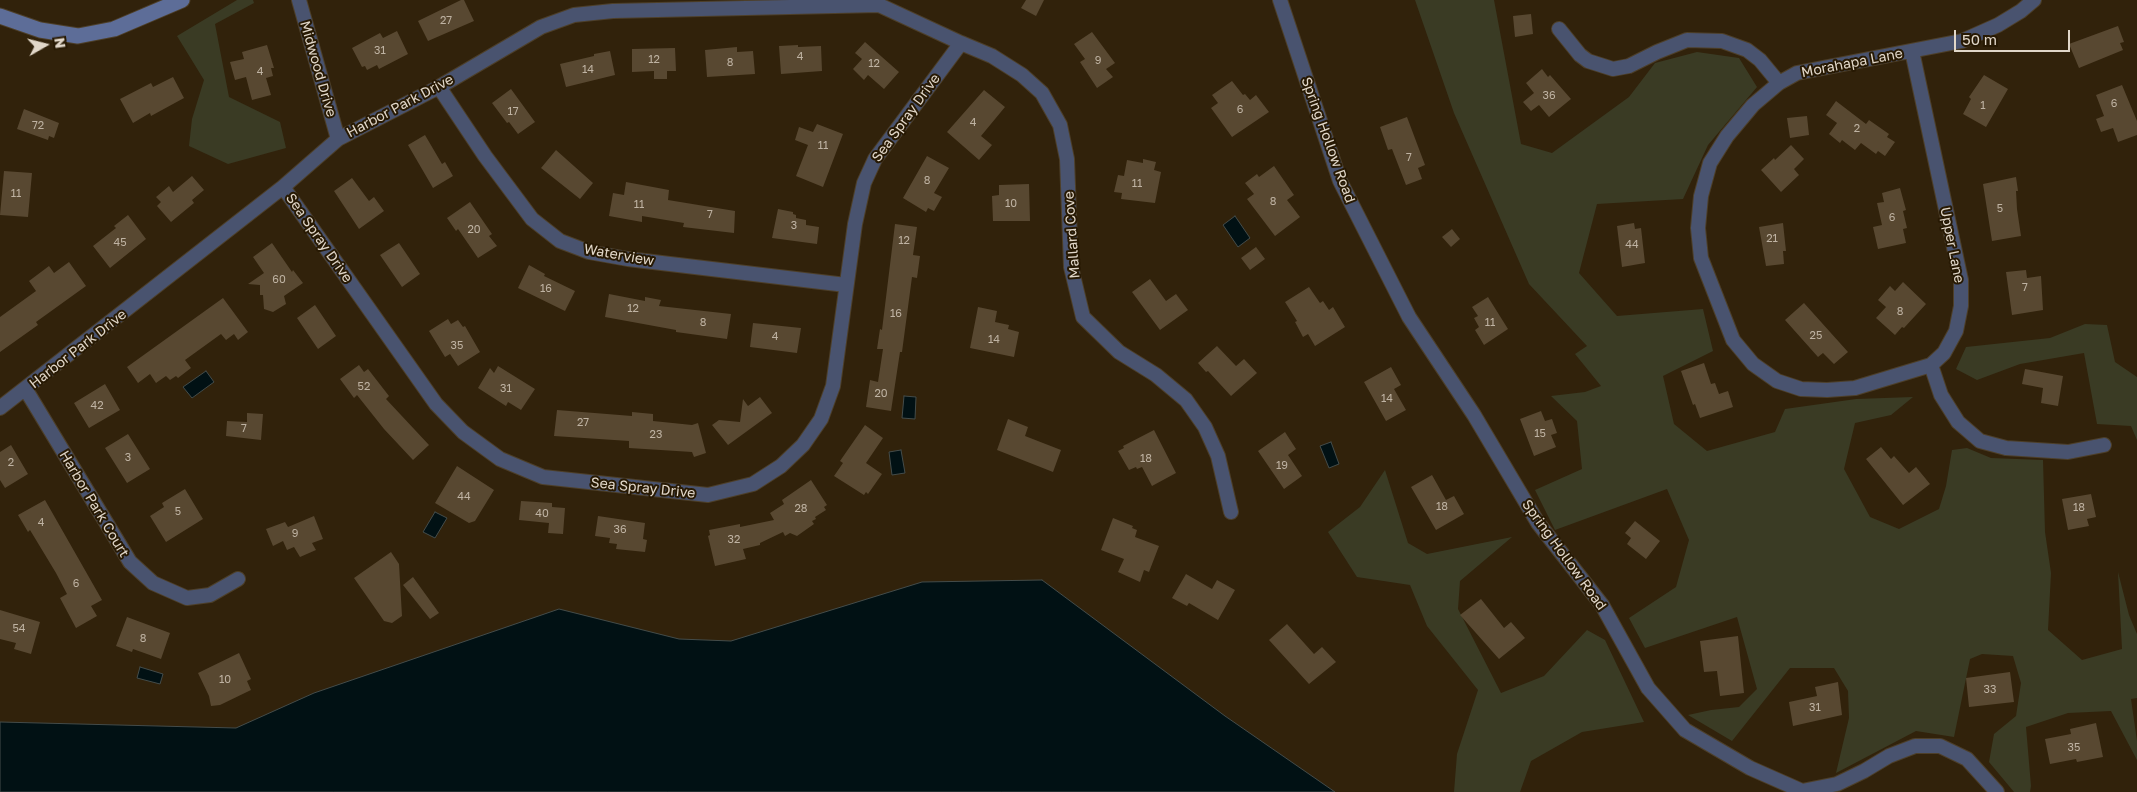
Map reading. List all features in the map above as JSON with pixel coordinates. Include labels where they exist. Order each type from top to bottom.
[{"type":"street","points":[[0,16],[40,30],[78,36],[114,29],[182,0]]},
{"type":"street","name":"Midwood Drive","points":[[299,0],[338,139]]},
{"type":"street","name":"Spring Hollow Road","points":[[1280,0],[1340,181],[1408,317],[1474,415],[1538,523],[1602,606],[1648,688],[1679,723],[1686,730],[1726,755],[1802,791],[1837,784],[1864,772],[1889,756],[1915,746],[1940,746],[1967,759],[1997,792]]},
{"type":"street","name":"Morahapa Lane","points":[[1931,365],[1855,388],[1827,390],[1801,389],[1777,381],[1753,364],[1734,340],[1701,258],[1698,228],[1701,196],[1710,162],[1727,136],[1753,105],[1779,83],[1797,73],[1962,41],[1998,25],[2021,11],[2034,0]]},
{"type":"street","name":"Harbor Park Drive","points":[[0,408],[26,390],[283,187],[338,139],[439,87],[541,27],[574,15],[612,11],[879,2]]},
{"type":"street","name":"Mallard Cove","points":[[879,2],[961,43],[992,56],[1022,74],[1042,93],[1060,125],[1067,159],[1071,268],[1083,317],[1119,352],[1156,376],[1186,400],[1206,427],[1218,456],[1231,512]]},
{"type":"street","points":[[1559,30],[1588,62],[1614,69],[1629,66],[1687,40],[1722,41],[1747,50],[1760,60],[1779,83]]},
{"type":"street","name":"Sea Spray Drive","points":[[283,187],[436,404],[463,432],[500,459],[543,477],[708,495],[753,484],[781,466],[803,445],[821,420],[833,386],[855,224],[864,183],[875,158],[961,43]]},
{"type":"street","name":"Upper Lane","points":[[1912,51],[1961,280],[1961,306],[1956,331],[1944,353],[1931,365]]},
{"type":"street","name":"Waterview","points":[[439,87],[485,156],[532,219],[560,241],[589,252],[628,259],[846,285]]},
{"type":"street","points":[[1931,365],[1941,395],[1958,422],[1980,441],[2006,448],[2068,452],[2104,445]]},
{"type":"street","name":"Harbor Park Court","points":[[26,390],[130,562],[153,583],[187,598],[210,595],[238,579]]},
{"type":"green space","points":[[237,0],[253,0],[254,3],[215,24],[229,97],[280,122],[286,148],[228,164],[189,146],[192,119],[204,80],[177,36]]},
{"type":"green space","points":[[1415,0],[1494,0],[1521,144],[1552,153],[1629,97],[1655,63],[1697,52],[1739,58],[1757,87],[1708,145],[1683,199],[1597,204],[1579,273],[1617,316],[1703,309],[1713,351],[1663,376],[1674,424],[1707,451],[1775,432],[1785,409],[1856,399],[1913,397],[1891,415],[1855,423],[1844,469],[1870,517],[1899,529],[1939,509],[1946,486],[1952,450],[1967,448],[1991,458],[2043,460],[2045,532],[2051,573],[2048,630],[2082,660],[2122,649],[2118,572],[2129,615],[2137,634],[2137,698],[2131,699],[2137,741],[2137,760],[2111,711],[2068,713],[2026,727],[2030,792],[2014,792],[1989,762],[1994,734],[2016,716],[2021,683],[2013,656],[1982,654],[1970,659],[1954,737],[1916,731],[1836,773],[1849,718],[1848,691],[1834,668],[1790,668],[1732,741],[1688,715],[1739,707],[1757,689],[1737,617],[1645,648],[1629,618],[1676,587],[1689,540],[1667,489],[1555,530],[1535,490],[1582,469],[1577,421],[1551,396],[1585,392],[1601,386],[1575,354],[1587,346],[1529,284],[1454,113]]},
{"type":"green space","points":[[2085,324],[2107,325],[2115,362],[2137,377],[2137,440],[2131,426],[2097,424],[2084,353],[2020,364],[1977,380],[1956,369],[1966,347],[2050,338]]},
{"type":"green space","points":[[1385,470],[1408,543],[1427,554],[1512,537],[1460,581],[1458,609],[1501,693],[1544,676],[1587,630],[1605,640],[1644,722],[1582,732],[1531,761],[1520,792],[1454,792],[1457,754],[1478,690],[1427,626],[1410,585],[1357,577],[1328,532],[1360,507]]},
{"type":"shaded area","points":[[1235,216],[1250,238],[1238,247],[1223,225]]},
{"type":"shaded area","points":[[206,371],[214,382],[192,398],[183,387]]},
{"type":"shaded area","points":[[904,396],[916,397],[915,419],[902,418]]},
{"type":"shaded area","points":[[1331,442],[1339,464],[1329,468],[1320,446]]},
{"type":"shaded area","points":[[901,450],[905,473],[892,475],[889,452]]},
{"type":"shaded area","points":[[435,512],[447,518],[435,538],[423,532]]},
{"type":"shaded area","points":[[1042,580],[1225,716],[1335,792],[0,792],[0,722],[236,728],[314,693],[559,609],[679,639],[731,641],[922,582]]},
{"type":"shaded area","points":[[140,667],[163,674],[160,684],[137,678]]},
{"type":"building","points":[[464,0],[474,21],[428,41],[418,21]]},
{"type":"building","points":[[1026,0],[1044,0],[1036,16],[1021,8]]},
{"type":"building","points":[[1531,14],[1533,34],[1515,37],[1513,16]]},
{"type":"building","points":[[2118,26],[2124,42],[2120,43],[2123,50],[2079,68],[2069,44]]},
{"type":"building","points":[[397,31],[408,54],[379,69],[377,65],[367,70],[365,66],[362,67],[352,48],[380,33],[383,38]]},
{"type":"building","points":[[1092,32],[1115,63],[1106,69],[1113,77],[1097,88],[1080,62],[1085,59],[1074,44]]},
{"type":"building","points":[[865,42],[899,72],[884,89],[868,75],[864,80],[853,69],[862,59],[855,53]]},
{"type":"building","points":[[267,45],[274,68],[271,68],[273,76],[266,78],[271,95],[252,100],[246,77],[235,80],[230,62],[244,59],[242,52]]},
{"type":"building","points":[[798,45],[798,47],[821,46],[822,71],[781,74],[779,46]]},
{"type":"building","points":[[737,47],[737,52],[753,51],[755,74],[707,77],[705,50]]},
{"type":"building","points":[[675,48],[676,71],[667,71],[667,79],[654,79],[654,71],[632,72],[632,49]]},
{"type":"building","points":[[610,51],[615,75],[566,87],[560,64]]},
{"type":"building","points":[[1542,69],[1548,77],[1550,75],[1571,99],[1549,117],[1539,105],[1531,111],[1523,102],[1534,93],[1526,83]]},
{"type":"building","points":[[1984,75],[2008,89],[1986,127],[1963,114],[1971,99],[1969,97]]},
{"type":"building","points":[[173,77],[184,98],[151,116],[150,113],[133,123],[120,99],[151,83],[153,87]]},
{"type":"building","points":[[1232,81],[1243,95],[1245,94],[1250,100],[1256,95],[1269,112],[1232,137],[1211,108],[1218,103],[1212,95]]},
{"type":"building","points":[[2122,85],[2137,121],[2137,135],[2118,142],[2113,128],[2101,132],[2096,119],[2104,116],[2096,95]]},
{"type":"building","points":[[511,89],[535,122],[518,134],[492,103]]},
{"type":"building","points":[[984,90],[1005,107],[981,136],[992,145],[979,160],[947,132]]},
{"type":"building","points":[[1836,101],[1866,124],[1869,120],[1889,134],[1887,137],[1895,142],[1885,156],[1878,151],[1876,154],[1861,143],[1855,150],[1842,140],[1840,143],[1829,134],[1837,123],[1826,115]]},
{"type":"building","points":[[24,109],[59,123],[54,138],[49,136],[48,140],[17,129]]},
{"type":"building","points":[[1807,116],[1809,135],[1790,138],[1787,118]]},
{"type":"building","points":[[1407,117],[1425,165],[1418,168],[1422,179],[1406,185],[1392,149],[1388,150],[1380,127]]},
{"type":"building","points":[[817,124],[843,134],[823,187],[796,176],[808,145],[795,140],[799,127],[813,132]]},
{"type":"building","points":[[425,135],[442,164],[445,162],[453,176],[433,188],[408,145]]},
{"type":"building","points":[[1791,145],[1804,159],[1794,169],[1799,175],[1781,192],[1761,170]]},
{"type":"building","points":[[556,150],[593,183],[580,199],[541,168]]},
{"type":"building","points":[[927,156],[949,168],[934,193],[942,197],[934,211],[928,208],[926,212],[903,198]]},
{"type":"building","points":[[1143,159],[1156,162],[1154,170],[1161,172],[1155,203],[1121,199],[1122,193],[1114,192],[1118,175],[1124,176],[1127,160],[1143,163]]},
{"type":"building","points":[[1274,166],[1294,195],[1287,200],[1300,217],[1275,236],[1247,199],[1254,194],[1245,183],[1257,174],[1259,177]]},
{"type":"building","points":[[4,171],[32,173],[28,217],[0,215]]},
{"type":"building","points":[[192,176],[204,190],[192,200],[194,203],[171,222],[157,206],[161,202],[156,197],[169,186],[173,192]]},
{"type":"building","points":[[2016,177],[2018,191],[2016,191],[2017,209],[2021,236],[1992,241],[1983,184]]},
{"type":"building","points":[[352,178],[369,201],[374,197],[384,211],[359,229],[334,191]]},
{"type":"building","points":[[626,182],[669,190],[668,200],[735,211],[734,233],[683,227],[684,223],[642,216],[642,222],[609,216],[613,193],[624,195]]},
{"type":"building","points":[[1029,184],[1030,221],[993,221],[992,196],[999,195],[999,185]]},
{"type":"building","points":[[1900,188],[1906,210],[1903,211],[1907,228],[1903,229],[1906,243],[1878,249],[1873,227],[1882,225],[1877,203],[1884,202],[1882,193]]},
{"type":"building","points":[[470,202],[492,234],[489,236],[497,246],[478,258],[458,229],[456,231],[447,218]]},
{"type":"building","points":[[778,209],[793,212],[796,218],[806,220],[806,225],[819,227],[817,244],[772,238]]},
{"type":"building","points":[[128,215],[146,239],[110,268],[93,246],[116,228],[114,226]]},
{"type":"building","points":[[1634,223],[1635,229],[1641,228],[1645,263],[1622,267],[1617,226]]},
{"type":"building","points":[[1783,223],[1786,251],[1783,251],[1784,264],[1766,266],[1759,227]]},
{"type":"building","points":[[895,224],[917,227],[913,255],[920,256],[917,278],[912,277],[902,352],[900,352],[891,411],[866,407],[870,380],[878,382],[883,349],[877,349],[880,329],[882,330]]},
{"type":"building","points":[[1452,229],[1460,239],[1451,247],[1442,237]]},
{"type":"building","points":[[272,243],[292,272],[293,270],[303,283],[284,296],[286,304],[273,312],[264,309],[263,295],[260,295],[260,285],[248,284],[264,273],[253,257]]},
{"type":"building","points":[[399,243],[420,274],[402,287],[380,255]]},
{"type":"building","points":[[1256,247],[1265,259],[1250,270],[1241,258]]},
{"type":"building","points":[[69,262],[86,286],[36,322],[38,325],[0,352],[0,317],[36,291],[29,281],[49,266],[54,273]]},
{"type":"building","points":[[529,265],[545,274],[544,276],[575,291],[565,311],[518,288]]},
{"type":"building","points":[[2026,270],[2027,278],[2041,276],[2043,310],[2012,315],[2006,272]]},
{"type":"building","points":[[1150,279],[1166,301],[1176,294],[1188,310],[1160,330],[1132,292]]},
{"type":"building","points":[[1903,282],[1926,304],[1895,335],[1876,318],[1886,307],[1878,300],[1890,286],[1895,291]]},
{"type":"building","points":[[1309,287],[1320,303],[1323,301],[1329,310],[1333,307],[1345,327],[1315,346],[1308,334],[1303,337],[1295,322],[1297,321],[1285,302]]},
{"type":"building","points":[[609,294],[645,301],[645,297],[661,300],[659,306],[731,314],[727,339],[676,332],[676,330],[605,317]]},
{"type":"building","points":[[1488,297],[1508,329],[1484,345],[1475,330],[1479,327],[1474,318],[1478,316],[1472,307]]},
{"type":"building","points":[[223,298],[248,332],[238,340],[234,334],[226,340],[221,334],[185,360],[191,368],[178,378],[176,376],[170,380],[166,376],[156,383],[150,374],[138,383],[127,367]]},
{"type":"building","points":[[1804,303],[1848,352],[1834,364],[1823,353],[1818,357],[1785,320]]},
{"type":"building","points":[[315,305],[336,336],[318,349],[297,318]]},
{"type":"building","points":[[978,307],[997,311],[995,322],[1009,325],[1008,329],[1019,332],[1014,357],[970,348]]},
{"type":"building","points":[[448,319],[451,324],[458,320],[463,327],[465,326],[480,352],[458,366],[450,354],[445,357],[429,331]]},
{"type":"building","points":[[753,323],[801,328],[797,353],[750,347]]},
{"type":"building","points":[[1217,346],[1236,366],[1244,359],[1257,373],[1231,396],[1198,363]]},
{"type":"building","points":[[1704,363],[1711,384],[1715,383],[1719,394],[1728,391],[1733,407],[1700,418],[1695,404],[1693,405],[1681,371]]},
{"type":"building","points":[[359,365],[364,372],[368,369],[389,396],[386,399],[429,445],[413,460],[384,429],[357,395],[354,398],[340,379]]},
{"type":"building","points":[[498,366],[535,389],[521,410],[508,402],[506,406],[478,388],[490,368],[494,373]]},
{"type":"building","points":[[1391,367],[1401,385],[1394,389],[1406,410],[1386,421],[1364,382]]},
{"type":"building","points":[[2025,369],[2063,376],[2058,406],[2041,403],[2043,388],[2022,384]]},
{"type":"building","points":[[105,384],[120,410],[89,428],[74,403]]},
{"type":"building","points":[[760,397],[772,413],[728,445],[712,425],[719,420],[740,422],[743,399],[748,406]]},
{"type":"building","points":[[557,410],[632,416],[632,412],[653,414],[653,421],[692,425],[698,423],[706,453],[694,457],[692,452],[629,448],[629,441],[554,436]]},
{"type":"building","points":[[1541,411],[1545,421],[1552,419],[1557,433],[1551,435],[1556,447],[1534,456],[1520,419]]},
{"type":"building","points":[[247,413],[263,414],[261,440],[226,436],[227,421],[247,422]]},
{"type":"building","points":[[1008,419],[1028,427],[1025,436],[1061,450],[1053,472],[997,450]]},
{"type":"building","points":[[865,425],[883,438],[866,463],[882,474],[868,494],[866,492],[864,495],[834,476],[843,463],[840,461]]},
{"type":"building","points":[[1154,430],[1176,473],[1152,486],[1142,467],[1129,470],[1118,451],[1124,448],[1123,446]]},
{"type":"building","points":[[1285,432],[1296,449],[1288,455],[1302,476],[1284,489],[1258,451]]},
{"type":"building","points":[[128,434],[150,469],[127,483],[105,448]]},
{"type":"building","points":[[11,445],[28,474],[5,488],[0,480],[0,452]]},
{"type":"building","points":[[1881,447],[1891,459],[1894,456],[1909,473],[1916,467],[1930,484],[1903,505],[1866,459]]},
{"type":"building","points":[[457,466],[494,490],[475,521],[469,523],[435,503]]},
{"type":"building","points":[[1432,475],[1446,500],[1454,496],[1464,514],[1436,530],[1411,487]]},
{"type":"building","points":[[811,480],[827,505],[824,507],[826,510],[812,521],[814,524],[797,536],[790,533],[785,536],[783,532],[760,543],[760,545],[743,549],[746,559],[715,566],[708,536],[710,535],[709,530],[740,524],[740,527],[774,520],[770,513],[784,504],[782,500]]},
{"type":"building","points":[[185,489],[203,519],[166,542],[150,516],[164,507],[162,503]]},
{"type":"building","points":[[2091,494],[2096,517],[2087,519],[2089,526],[2068,530],[2062,499]]},
{"type":"building","points":[[45,500],[102,600],[91,606],[97,616],[76,628],[60,598],[67,594],[30,530],[28,532],[18,515]]},
{"type":"building","points":[[521,501],[552,503],[552,507],[565,508],[563,534],[548,533],[549,523],[519,520]]},
{"type":"building","points":[[314,516],[323,539],[312,543],[316,550],[300,557],[294,547],[287,550],[283,541],[273,546],[266,529],[285,522],[288,527]]},
{"type":"building","points":[[598,516],[645,523],[643,539],[647,540],[645,552],[616,549],[617,544],[609,543],[610,538],[595,536]]},
{"type":"building","points":[[1113,518],[1133,526],[1132,528],[1137,530],[1135,537],[1159,546],[1149,572],[1144,570],[1140,582],[1118,572],[1124,559],[1101,550]]},
{"type":"building","points":[[1635,521],[1660,541],[1646,559],[1627,544],[1631,538],[1625,533]]},
{"type":"building","points":[[391,552],[399,564],[402,616],[392,623],[384,621],[354,578]]},
{"type":"building","points":[[1186,574],[1212,589],[1217,580],[1235,590],[1218,620],[1189,603],[1187,606],[1172,598]]},
{"type":"building","points":[[413,577],[439,613],[430,619],[403,585]]},
{"type":"building","points":[[1481,599],[1504,628],[1511,622],[1525,638],[1499,659],[1460,615]]},
{"type":"building","points":[[0,610],[40,622],[31,654],[14,649],[16,643],[0,639]]},
{"type":"building","points":[[127,617],[170,633],[161,659],[133,649],[132,652],[116,646]]},
{"type":"building","points":[[1287,624],[1314,654],[1322,647],[1336,662],[1309,684],[1269,640]]},
{"type":"building","points":[[1738,636],[1744,693],[1720,696],[1717,671],[1704,672],[1700,641]]},
{"type":"building","points":[[239,653],[251,679],[247,681],[251,690],[220,705],[211,706],[209,696],[198,673]]},
{"type":"building","points":[[2010,672],[2014,702],[1969,707],[1966,678]]},
{"type":"building","points":[[1838,682],[1842,715],[1793,726],[1789,702],[1817,696],[1815,687]]},
{"type":"building","points":[[2096,723],[2103,757],[2077,762],[2076,759],[2050,764],[2045,739],[2071,734],[2070,729]]}]
